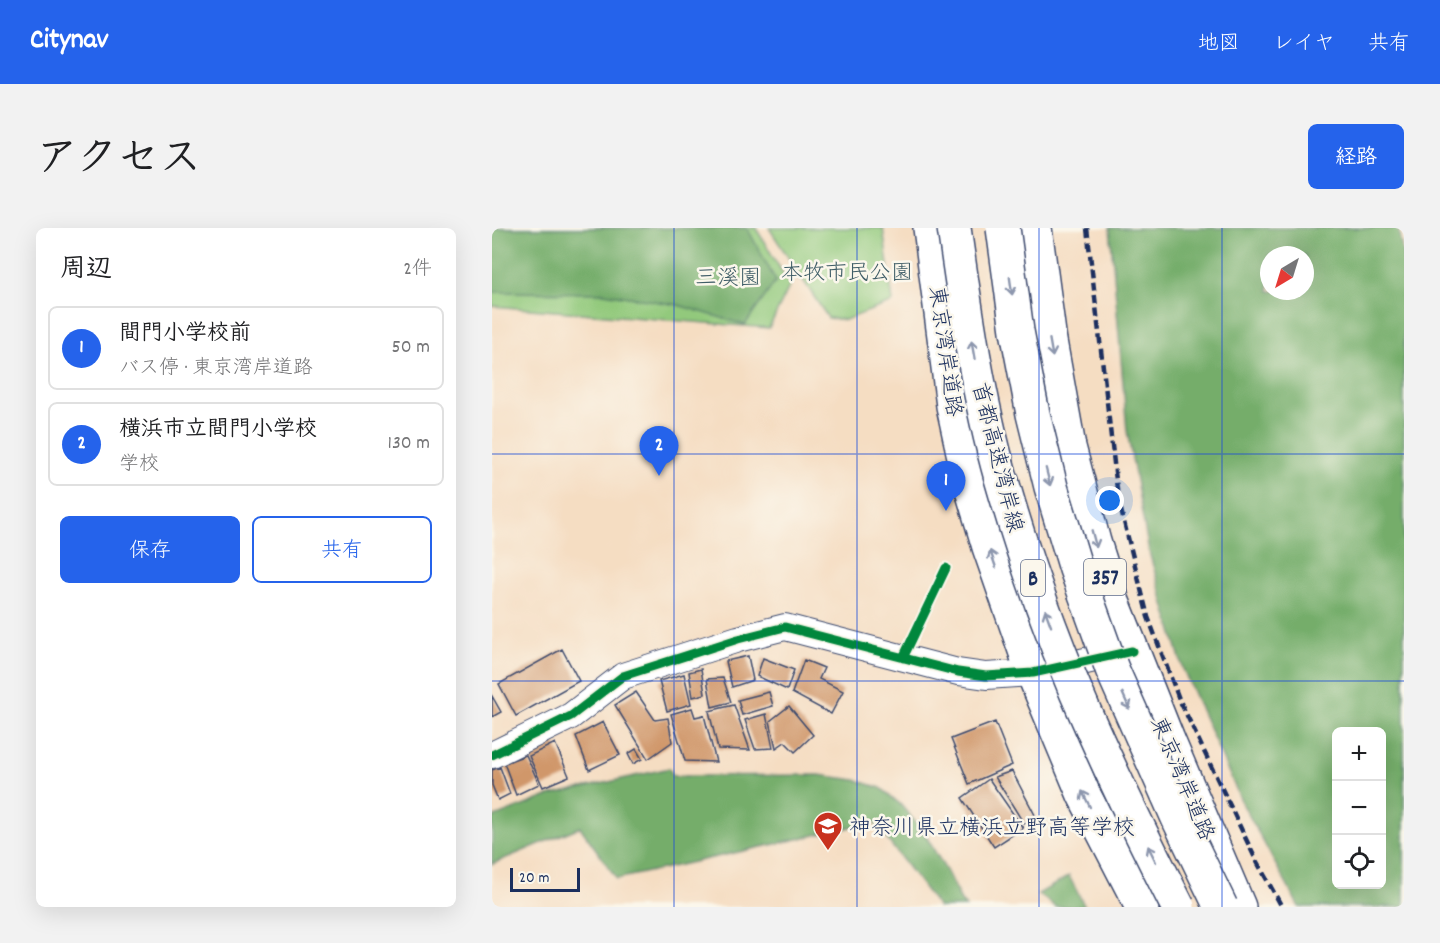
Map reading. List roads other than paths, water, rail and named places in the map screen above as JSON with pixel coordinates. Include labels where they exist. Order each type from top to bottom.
[{"type":"highway","name":"東京湾岸道路","points":[[930,228],[953,406],[969,480],[989,547],[1033,673],[1084,795],[1142,907]]},
{"type":"highway","name":"首都高速湾岸線","points":[[954,228],[981,390],[1001,477],[1027,559],[1057,644],[1094,734],[1178,907]]},
{"type":"highway","name":"首都高速湾岸線","points":[[1004,228],[1017,331],[1033,414],[1051,487],[1076,570],[1112,669],[1178,818],[1221,907]]},
{"type":"highway","name":"東京湾岸道路","points":[[1035,228],[1050,341],[1069,447],[1113,602],[1239,907]]},
{"type":"street","points":[[492,755],[571,716],[623,676],[738,639],[784,627],[958,672],[986,676],[1033,673],[1132,651]]},
{"type":"railway","points":[[1087,228],[1118,498],[1148,617],[1179,699],[1256,860],[1282,907]]},
{"type":"place","name":"横浜市立間門小学校","points":[[659,476]]},
{"type":"place","name":"間門小学校前","points":[[946,511]]},
{"type":"place","name":"神奈川県立横浜立野高等学校","points":[[828,852]]},
{"type":"park label","name":"本牧市民公園","points":[[847,271]]},
{"type":"park label","name":"三溪園","points":[[728,276]]}]
